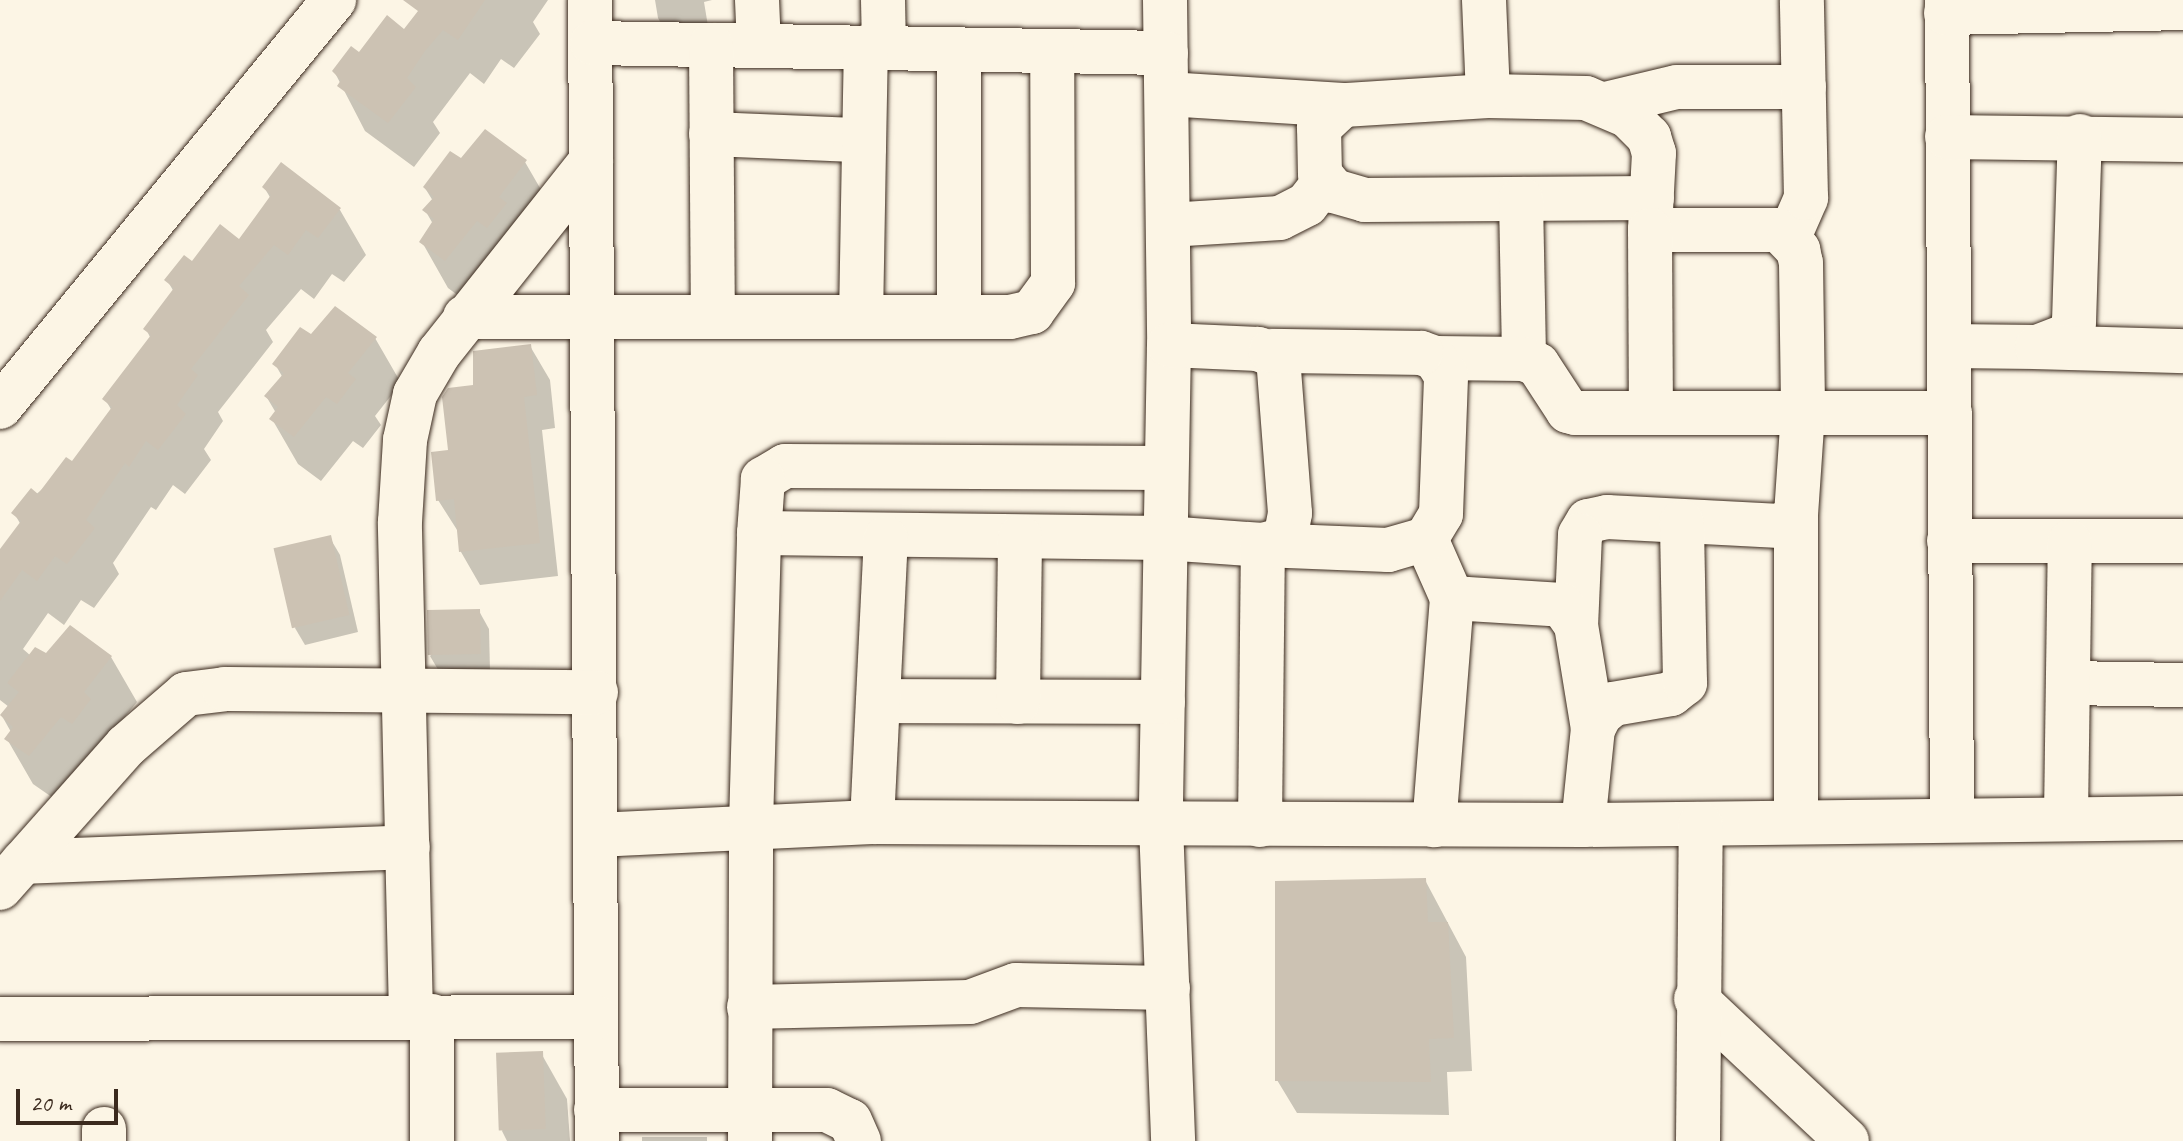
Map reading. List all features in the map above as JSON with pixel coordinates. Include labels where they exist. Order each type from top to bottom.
[{"type":"street","points":[[0,407],[334,0]]},
{"type":"street","points":[[590,0],[595,314],[596,1126],[749,1124],[839,1114],[850,1121],[859,1141]]},
{"type":"street","points":[[757,0],[759,46]]},
{"type":"street","points":[[861,315],[864,148],[883,0]]},
{"type":"street","points":[[1165,0],[1169,345],[1161,825],[1173,1141]]},
{"type":"street","points":[[1484,0],[1488,96]]},
{"type":"street","points":[[1789,237],[1806,198],[1802,0]]},
{"type":"street","points":[[1952,817],[1947,7],[2183,8]]},
{"type":"street","points":[[592,43],[1052,51],[1343,105],[1488,96],[1586,98],[1606,104],[1641,125],[1649,137],[1651,411]]},
{"type":"street","points":[[711,45],[713,314]]},
{"type":"street","points":[[959,49],[959,316]]},
{"type":"street","points":[[465,317],[595,314],[959,316],[1032,312],[1053,283],[1052,51]]},
{"type":"street","points":[[1606,104],[1677,87],[1804,87]]},
{"type":"street","points":[[1169,225],[1280,218],[1307,204],[1325,181],[1319,127],[1343,105]]},
{"type":"street","points":[[711,134],[855,140],[864,148]]},
{"type":"street","points":[[1947,137],[2080,136],[2183,140]]},
{"type":"street","points":[[2037,347],[2057,343],[2074,322],[2080,136]]},
{"type":"street","points":[[432,1141],[408,847],[402,690],[405,440],[415,394],[465,317],[591,161]]},
{"type":"street","points":[[1325,181],[1349,199],[1521,199],[1779,230],[1789,237],[1801,263],[1803,412],[1796,516],[1796,822]]},
{"type":"street","points":[[1521,199],[1524,359]]},
{"type":"street","points":[[1169,345],[1271,351],[1421,353],[1435,358],[1524,359],[1548,377],[1568,411],[1950,413]]},
{"type":"street","points":[[1949,346],[2183,351]]},
{"type":"street","points":[[1263,545],[1286,534],[1290,513],[1282,366],[1271,351]]},
{"type":"street","points":[[759,533],[886,538],[1165,538],[1388,550],[1426,539],[1441,514],[1446,375],[1435,358]]},
{"type":"street","points":[[749,1124],[751,825],[763,479],[785,466],[1166,468]]},
{"type":"street","points":[[1583,825],[1593,729],[1576,625],[1580,535],[1588,521],[1780,526],[1796,516]]},
{"type":"street","points":[[1593,729],[1613,704],[1671,694],[1685,683],[1682,522]]},
{"type":"street","points":[[1018,702],[1020,537]]},
{"type":"street","points":[[872,822],[886,538]]},
{"type":"street","points":[[1426,539],[1452,598],[1434,825]]},
{"type":"street","points":[[1949,541],[2183,541]]},
{"type":"street","points":[[2066,817],[2070,542]]},
{"type":"street","points":[[1260,825],[1263,545]]},
{"type":"street","points":[[1452,598],[1551,601],[1562,605],[1576,625]]},
{"type":"street","points":[[2068,683],[2183,685]]},
{"type":"street","points":[[12,875],[126,746],[186,694],[224,689],[596,692]]},
{"type":"street","points":[[878,701],[1163,702]]},
{"type":"street","points":[[596,835],[751,825],[872,822],[1583,825],[1952,817],[2183,818]]},
{"type":"street","points":[[1698,1141],[1696,999],[1701,824]]},
{"type":"street","points":[[12,875],[408,847]]},
{"type":"street","points":[[749,1007],[970,1002],[1016,985],[1168,988]]},
{"type":"street","points":[[1696,999],[1847,1141]]},
{"type":"street","points":[[0,1019],[596,1017]]},
{"type":"building","points":[[403,0],[485,0],[458,40],[443,30],[425,51],[407,78],[416,87],[388,123],[337,86],[341,80],[332,71],[351,46],[359,52],[387,15],[404,29],[418,11]]},
{"type":"building","points":[[485,129],[527,160],[499,197],[507,203],[487,228],[477,221],[445,261],[419,242],[434,219],[422,210],[434,197],[423,187],[450,151],[461,158]]},
{"type":"building","points":[[281,162],[341,208],[318,238],[306,230],[288,255],[274,245],[239,286],[249,295],[191,369],[198,375],[177,405],[186,414],[158,450],[146,441],[129,467],[125,463],[86,520],[95,528],[67,564],[55,556],[37,581],[22,570],[0,601],[0,549],[21,521],[11,513],[31,488],[38,494],[66,457],[72,461],[112,407],[102,399],[151,335],[143,329],[174,288],[164,280],[184,255],[192,261],[220,224],[239,239],[271,195],[262,187]]},
{"type":"building","points":[[335,306],[377,337],[348,373],[356,379],[337,404],[326,397],[294,437],[269,419],[278,407],[264,396],[284,373],[272,364],[300,327],[311,334]]},
{"type":"building","points":[[531,344],[537,395],[524,397],[540,543],[459,552],[454,499],[436,501],[431,452],[448,450],[442,397],[448,388],[473,385],[473,351]]},
{"type":"building","points":[[331,535],[349,615],[292,628],[274,548]]},
{"type":"building","points":[[480,609],[481,654],[428,655],[427,610]]},
{"type":"building","points":[[70,625],[112,656],[84,692],[91,699],[72,724],[61,717],[29,756],[4,739],[13,727],[0,715],[19,692],[7,683],[35,647],[46,653]]},
{"type":"building","points":[[1426,878],[1428,922],[1448,922],[1454,1038],[1429,1039],[1431,1082],[1275,1081],[1275,881]]},
{"type":"building","points":[[543,1051],[546,1129],[499,1131],[496,1053]]}]
